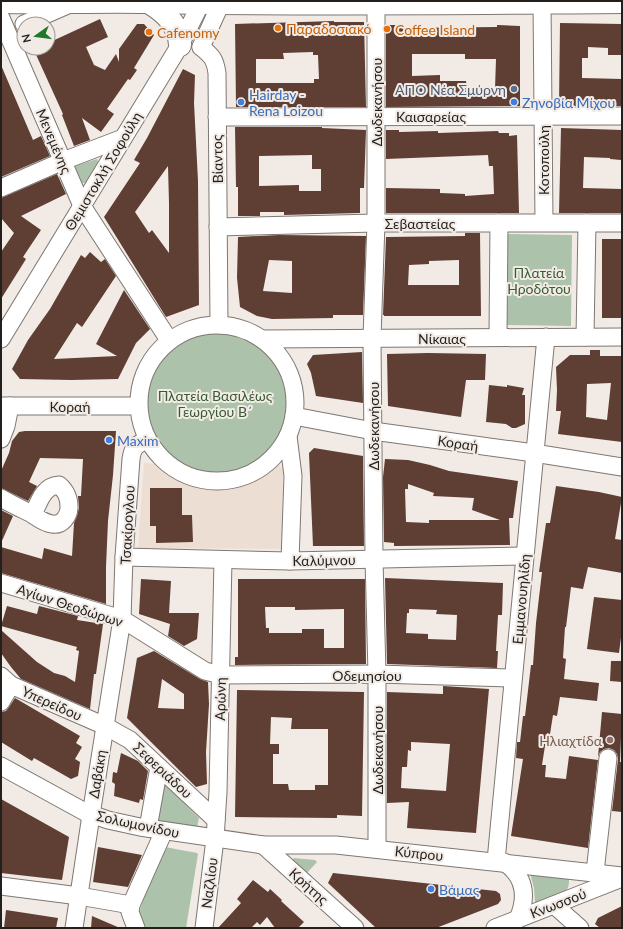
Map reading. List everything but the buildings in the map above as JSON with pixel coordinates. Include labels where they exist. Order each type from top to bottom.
[{"type":"main road","points":[[1,2],[622,2]]},
{"type":"main road","points":[[148,2],[161,10],[171,21],[180,38],[190,46]]},
{"type":"street","points":[[43,16],[75,2]]},
{"type":"street","name":"Θεμιστοκλή Σοφούλη","points":[[1,339],[123,138],[190,46],[211,2]]},
{"type":"street","name":"Κοτοπούλη","points":[[542,2],[544,222]]},
{"type":"street","name":"Δωδεκανήσου","points":[[376,3],[376,223],[372,338],[374,560],[377,674],[377,848]]},
{"type":"street","points":[[3,28],[16,26]]},
{"type":"street","name":"Μενεμένης","points":[[3,28],[82,206],[169,340]]},
{"type":"street","name":"Βίαντος","points":[[190,46],[212,56],[216,64],[217,73],[219,324]]},
{"type":"street","name":"Καισαρείας","points":[[217,117],[622,116]]},
{"type":"street","points":[[1,188],[63,161],[123,138]]},
{"type":"street","name":"Σεβαστείας","points":[[218,227],[376,223],[622,223]]},
{"type":"street","points":[[498,337],[499,223]]},
{"type":"street","points":[[585,337],[587,223]]},
{"type":"street","points":[[219,324],[238,327],[251,332],[262,339],[274,350],[284,363],[291,378],[295,394],[294,416],[288,436],[273,458],[263,467],[250,474],[236,480],[221,482],[198,479],[178,471],[166,463],[155,452],[147,440],[141,423],[138,406],[141,380],[146,369],[160,348],[169,340],[188,330],[203,325],[219,324]]},
{"type":"street","name":"Εμμανουηλίδη","points":[[500,862],[513,678],[546,337]]},
{"type":"street","name":"Νίκαιας","points":[[262,339],[622,337]]},
{"type":"street","points":[[1,440],[6,426],[6,406]]},
{"type":"street","name":"Κοραή","points":[[6,406],[138,406]]},
{"type":"street","name":"Κοραή","points":[[294,416],[373,431],[534,453],[622,467]]},
{"type":"street","points":[[288,436],[293,476],[290,560]]},
{"type":"street","name":"Τσακίρογλου","points":[[122,619],[124,557],[131,459],[133,449],[137,444],[147,440]]},
{"type":"street","points":[[1,498],[33,515]]},
{"type":"street","name":"Καλύμνου","points":[[124,557],[223,560],[374,560],[525,556]]},
{"type":"street","name":"Αρώνη","points":[[215,838],[218,792],[223,560]]},
{"type":"street","name":"Αγίων Θεοδώρων","points":[[1,583],[122,619],[204,671],[221,675]]},
{"type":"street","name":"Δαβάκη","points":[[74,928],[122,619]]},
{"type":"street","name":"Οδεμησίου","points":[[221,675],[377,674],[513,678]]},
{"type":"street","points":[[1,702],[6,680]]},
{"type":"street","name":"Υπερείδου","points":[[6,680],[105,726]]},
{"type":"street","name":"Σεφεριάδου","points":[[105,726],[130,740],[216,820]]},
{"type":"street","points":[[595,872],[608,758]]},
{"type":"street","name":"Σολωμονίδου","points":[[1,766],[91,815],[123,824],[215,838]]},
{"type":"street","points":[[136,928],[130,912],[131,905],[156,829],[159,767]]},
{"type":"street","name":"Κύπρου","points":[[215,838],[263,845],[336,845],[377,848],[595,872],[622,877]]},
{"type":"street","name":"Ναζλίου","points":[[204,928],[215,838]]},
{"type":"street","name":"Κρήτης","points":[[263,845],[355,928]]},
{"type":"street","points":[[500,862],[516,872],[522,884],[524,898],[523,906],[518,919]]},
{"type":"street","name":"Κνωσσού","points":[[495,928],[622,877]]},
{"type":"street","points":[[1,886],[79,896],[131,905]]},
{"type":"street","points":[[554,904],[580,928]]},
{"type":"shaded area","points":[[144,463],[157,464],[169,474],[186,482],[208,488],[230,486],[249,481],[277,464],[283,469],[282,549],[138,548]],"holes":[[[150,488],[181,488],[182,515],[192,515],[193,542],[157,543],[156,526],[150,526]]]},
{"type":"green space","points":[[97,159],[98,162],[85,183],[82,183],[75,166]]},
{"type":"green space","name":"Πλατεία Ηροδότου","points":[[508,234],[572,235],[571,326],[507,325]]},
{"type":"green space","name":"Πλατεία Βασιλέως Γεωργίου Β΄","points":[[208,331],[222,331],[249,339],[261,347],[271,357],[282,375],[286,389],[286,417],[282,431],[271,449],[261,459],[243,470],[222,475],[208,475],[181,467],[169,459],[159,449],[148,431],[143,410],[143,396],[151,369],[159,357],[169,347],[187,336]]},
{"type":"green space","points":[[163,782],[199,818],[197,827],[158,822]]},
{"type":"green space","points":[[165,847],[198,854],[186,928],[146,928],[139,916],[151,876]]},
{"type":"green space","points":[[294,858],[315,860],[317,862],[306,874],[292,861]]},
{"type":"green space","points":[[530,873],[569,879],[569,884],[565,892],[535,903],[534,888]]},
{"type":"place","name":"Παραδοσιακό","points":[[278,28]]},
{"type":"place","name":"Coffee Island","points":[[387,29]]},
{"type":"place","name":"Cafenomy","points":[[149,32]]},
{"type":"place","name":"ΑΠΟ Νέα Σμύρνη","points":[[514,89]]},
{"type":"place","name":"Hairday - Rena Loizou","points":[[241,102]]},
{"type":"place","name":"Ζηνοβία Μίχου","points":[[514,102]]},
{"type":"place","name":"Maxim","points":[[109,440]]},
{"type":"place","name":"Ηλιαχτίδα","points":[[610,740]]},
{"type":"place","name":"Βάμας","points":[[431,889]]}]
